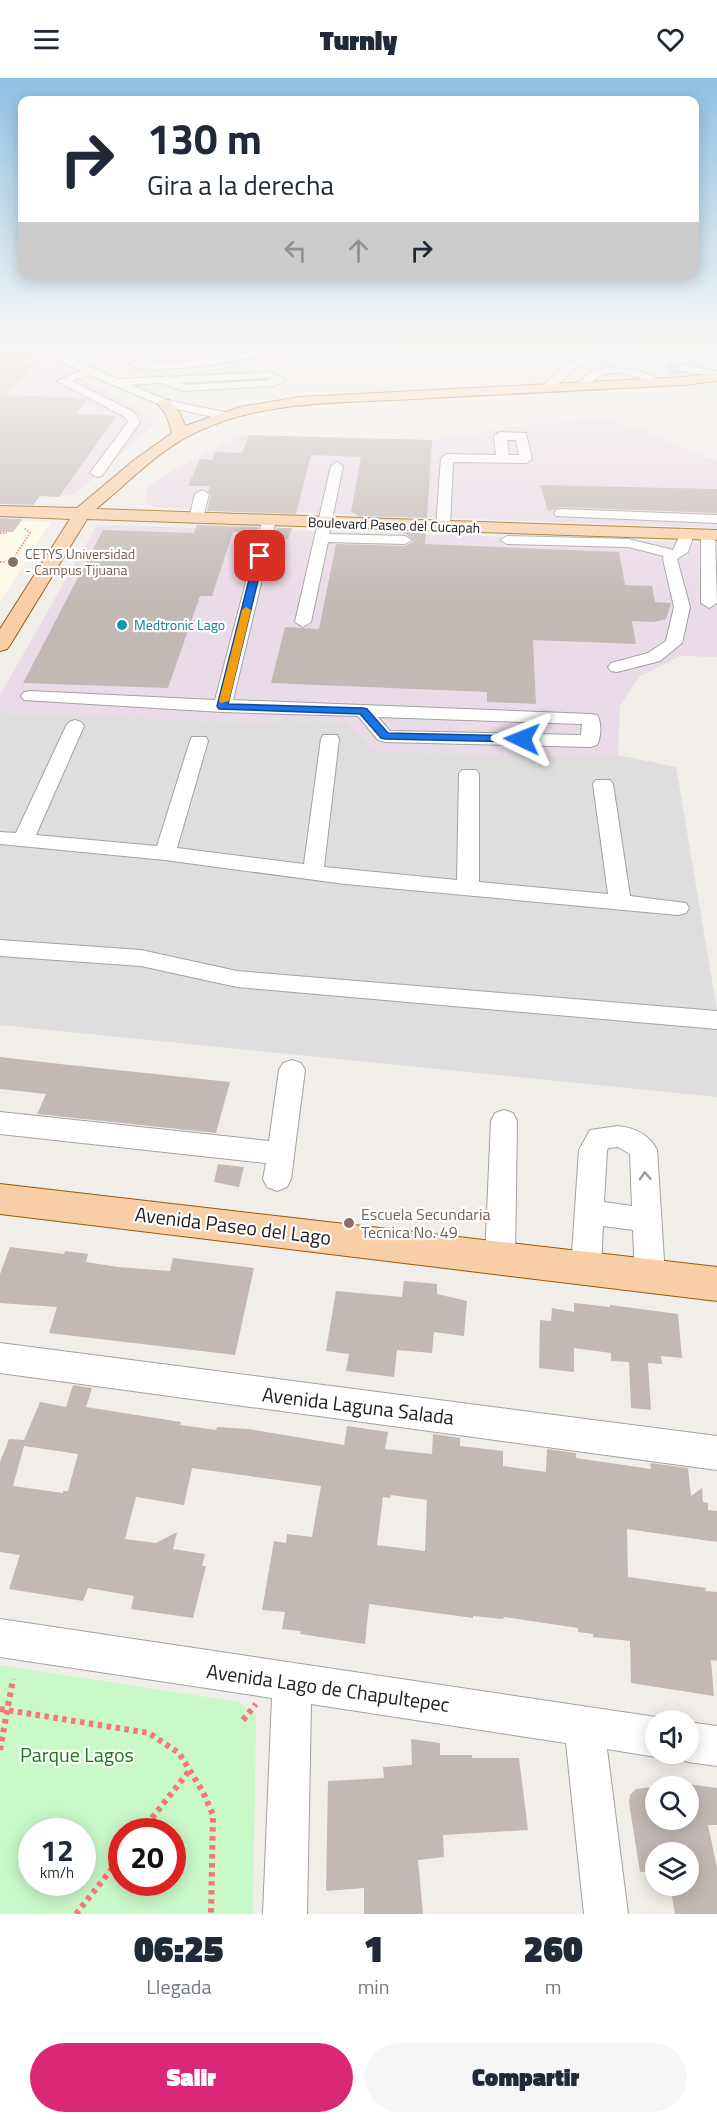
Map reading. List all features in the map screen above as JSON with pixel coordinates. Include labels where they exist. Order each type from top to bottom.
[{"type":"main road","points":[[0,645],[81,514],[186,432]]},
{"type":"main road","points":[[4,511],[69,500],[119,483]]},
{"type":"main road","points":[[119,483],[121,500],[134,511],[150,517]]},
{"type":"main road","name":"Boulevard Paseo del Cucapah","points":[[4,511],[268,520],[323,530],[443,526],[713,535]]},
{"type":"main road","name":"Avenida Paseo del Lago","points":[[0,1199],[717,1284]]},
{"type":"street","points":[[97,472],[127,432]]},
{"type":"street","points":[[443,526],[446,453],[474,453],[503,459]]},
{"type":"street","points":[[303,622],[337,466]]},
{"type":"street","points":[[196,518],[202,494]]},
{"type":"street","points":[[561,513],[717,519]]},
{"type":"street","points":[[222,706],[268,520]]},
{"type":"street","points":[[323,530],[405,540]]},
{"type":"street","points":[[507,540],[628,543],[673,554],[681,552],[687,534]]},
{"type":"street","points":[[709,603],[713,535]]},
{"type":"street","points":[[617,667],[654,657],[674,643],[682,607],[670,559],[673,554]]},
{"type":"street","points":[[30,696],[222,706],[591,719],[590,741],[385,736],[363,711]]},
{"type":"street","points":[[23,840],[75,726]]},
{"type":"street","points":[[313,873],[330,739]]},
{"type":"street","points":[[165,853],[199,741]]},
{"type":"street","points":[[468,887],[469,774]]},
{"type":"street","points":[[603,784],[620,902]]},
{"type":"street","points":[[0,838],[165,853],[313,873],[678,908]]},
{"type":"street","points":[[0,948],[141,958],[237,979],[717,1020]]},
{"type":"street","points":[[0,1123],[279,1166],[292,1070]]},
{"type":"street","points":[[500,1258],[504,1121]]},
{"type":"street","points":[[586,1268],[593,1150],[600,1138],[617,1135],[636,1140],[643,1150],[650,1276]]},
{"type":"street","points":[[590,1212],[647,1220]]},
{"type":"street","name":"Avenida Laguna Salada","points":[[0,1358],[717,1453]]},
{"type":"street","name":"Avenida Lago de Chapultepec","points":[[0,1638],[645,1735]]},
{"type":"street","points":[[285,1914],[292,1682]]},
{"type":"street","points":[[584,1726],[606,1914]]},
{"type":"street","points":[[699,1744],[717,1746]]},
{"type":"path","points":[[0,562],[10,562],[30,533],[23,525]]},
{"type":"path","points":[[0,533],[7,533]]},
{"type":"path","points":[[0,1750],[13,1679]]},
{"type":"path","points":[[0,1708],[148,1733],[178,1753],[190,1770],[213,1815],[211,1914]]},
{"type":"path","points":[[152,1818],[190,1770]]},
{"type":"path","points":[[76,1914],[108,1874]]},
{"type":"shaded area","points":[[0,432],[147,432],[74,495],[0,497]]},
{"type":"shaded area","points":[[487,432],[648,432],[707,458],[717,460],[717,528],[153,507],[145,502],[146,490],[165,474],[239,436],[430,441]]},
{"type":"shaded area","name":"CETYS Universidad - Campus Tijuana","points":[[0,520],[51,522],[0,602]]},
{"type":"shaded area","points":[[97,525],[717,543],[717,657],[681,656],[639,677],[620,706],[618,755],[501,756],[373,750],[346,722],[282,720],[262,723],[0,712],[0,695]]},
{"type":"shaded area","points":[[0,712],[262,723],[282,720],[346,722],[373,750],[501,756],[618,755],[676,767],[717,1010],[717,1097],[0,1025]]},
{"type":"green space","name":"Parque Lagos","points":[[0,1665],[239,1702],[256,1715],[253,1914],[0,1914]]},
{"type":"building","points":[[0,432],[105,432],[59,497],[40,496],[33,505],[0,504]]},
{"type":"building","points":[[249,435],[432,440],[427,518],[358,516],[351,512],[361,457],[311,455],[296,514],[207,511],[211,495],[208,491],[210,486],[188,486],[200,459],[212,460],[216,452],[242,453]]},
{"type":"building","points":[[540,485],[717,489],[717,513],[561,507],[548,511]]},
{"type":"building","points":[[0,518],[23,519],[13,532],[0,532]]},
{"type":"building","name":"Medtronic Lago","points":[[197,525],[258,527],[257,532],[233,532],[212,596],[200,596],[168,688],[23,683],[103,530],[194,533]]},
{"type":"building","points":[[277,528],[292,528],[288,539],[274,539]]},
{"type":"building","points":[[388,531],[426,533],[425,544],[619,552],[625,585],[652,586],[655,602],[671,603],[666,619],[654,622],[632,621],[636,644],[533,640],[536,704],[487,702],[487,692],[271,683],[285,627],[319,629],[336,544],[405,546],[414,541],[406,534]]},
{"type":"building","points":[[0,1057],[230,1082],[216,1133],[37,1114],[46,1094],[0,1089]]},
{"type":"building","points":[[218,1164],[244,1167],[239,1187],[214,1182]]},
{"type":"building","points":[[10,1247],[64,1254],[65,1251],[88,1254],[86,1262],[118,1267],[170,1271],[173,1258],[254,1268],[235,1355],[49,1333],[57,1307],[0,1303],[0,1274]]},
{"type":"building","points":[[404,1281],[437,1284],[437,1294],[467,1301],[464,1336],[434,1332],[432,1353],[397,1350],[394,1377],[346,1371],[349,1354],[326,1351],[336,1291],[402,1297]]},
{"type":"building","points":[[574,1303],[678,1314],[682,1358],[661,1356],[662,1364],[648,1363],[651,1410],[631,1408],[629,1362],[611,1361],[611,1353],[574,1348],[574,1372],[539,1368],[540,1320],[551,1321],[552,1308],[574,1312]]},
{"type":"building","points":[[73,1385],[92,1388],[86,1407],[216,1430],[217,1427],[248,1429],[344,1445],[347,1426],[388,1432],[385,1449],[432,1454],[433,1434],[460,1438],[460,1446],[503,1451],[503,1466],[546,1472],[547,1449],[576,1453],[576,1458],[651,1469],[650,1463],[688,1468],[691,1496],[702,1488],[703,1502],[708,1503],[708,1510],[717,1511],[717,1542],[627,1529],[628,1577],[706,1588],[705,1591],[717,1592],[717,1661],[711,1660],[714,1696],[631,1683],[630,1641],[593,1637],[593,1634],[578,1632],[578,1628],[504,1617],[503,1619],[473,1616],[473,1618],[369,1604],[365,1644],[282,1629],[285,1612],[262,1610],[274,1541],[286,1543],[287,1534],[312,1537],[321,1486],[192,1468],[184,1505],[136,1497],[125,1539],[156,1543],[177,1532],[173,1549],[205,1554],[202,1566],[206,1566],[193,1618],[131,1609],[134,1596],[88,1588],[83,1601],[9,1589],[20,1555],[0,1552],[0,1462],[9,1439],[24,1440],[40,1402],[66,1407]],"holes":[[[24,1446],[78,1454],[68,1491],[63,1491],[63,1493],[13,1486]],[[391,1495],[427,1500],[425,1551],[377,1545],[383,1497],[390,1498]]]},
{"type":"building","points":[[411,1739],[440,1743],[440,1755],[519,1758],[528,1830],[443,1835],[444,1857],[418,1860],[423,1914],[364,1914],[364,1888],[326,1891],[328,1781],[384,1778],[383,1767],[412,1765]]},
{"type":"building","points":[[699,1786],[717,1788],[717,1825],[708,1825],[717,1868],[717,1914],[675,1914],[672,1896],[699,1896],[699,1842],[645,1842],[645,1872],[640,1872],[629,1803],[630,1795],[636,1789],[645,1788],[645,1830],[699,1830]]},
{"type":"slow traffic","points":[[224,701],[246,610]]},
{"type":"place","name":"CETYS Universidad - Campus Tijuana","points":[[13,562]]},
{"type":"place","name":"Medtronic Lago","points":[[122,625]]},
{"type":"place","name":"Escuela Secundaria Tecnica No. 49","points":[[349,1223]]},
{"type":"route","points":[[260,556],[222,706],[363,711],[385,736],[522,739]]}]
